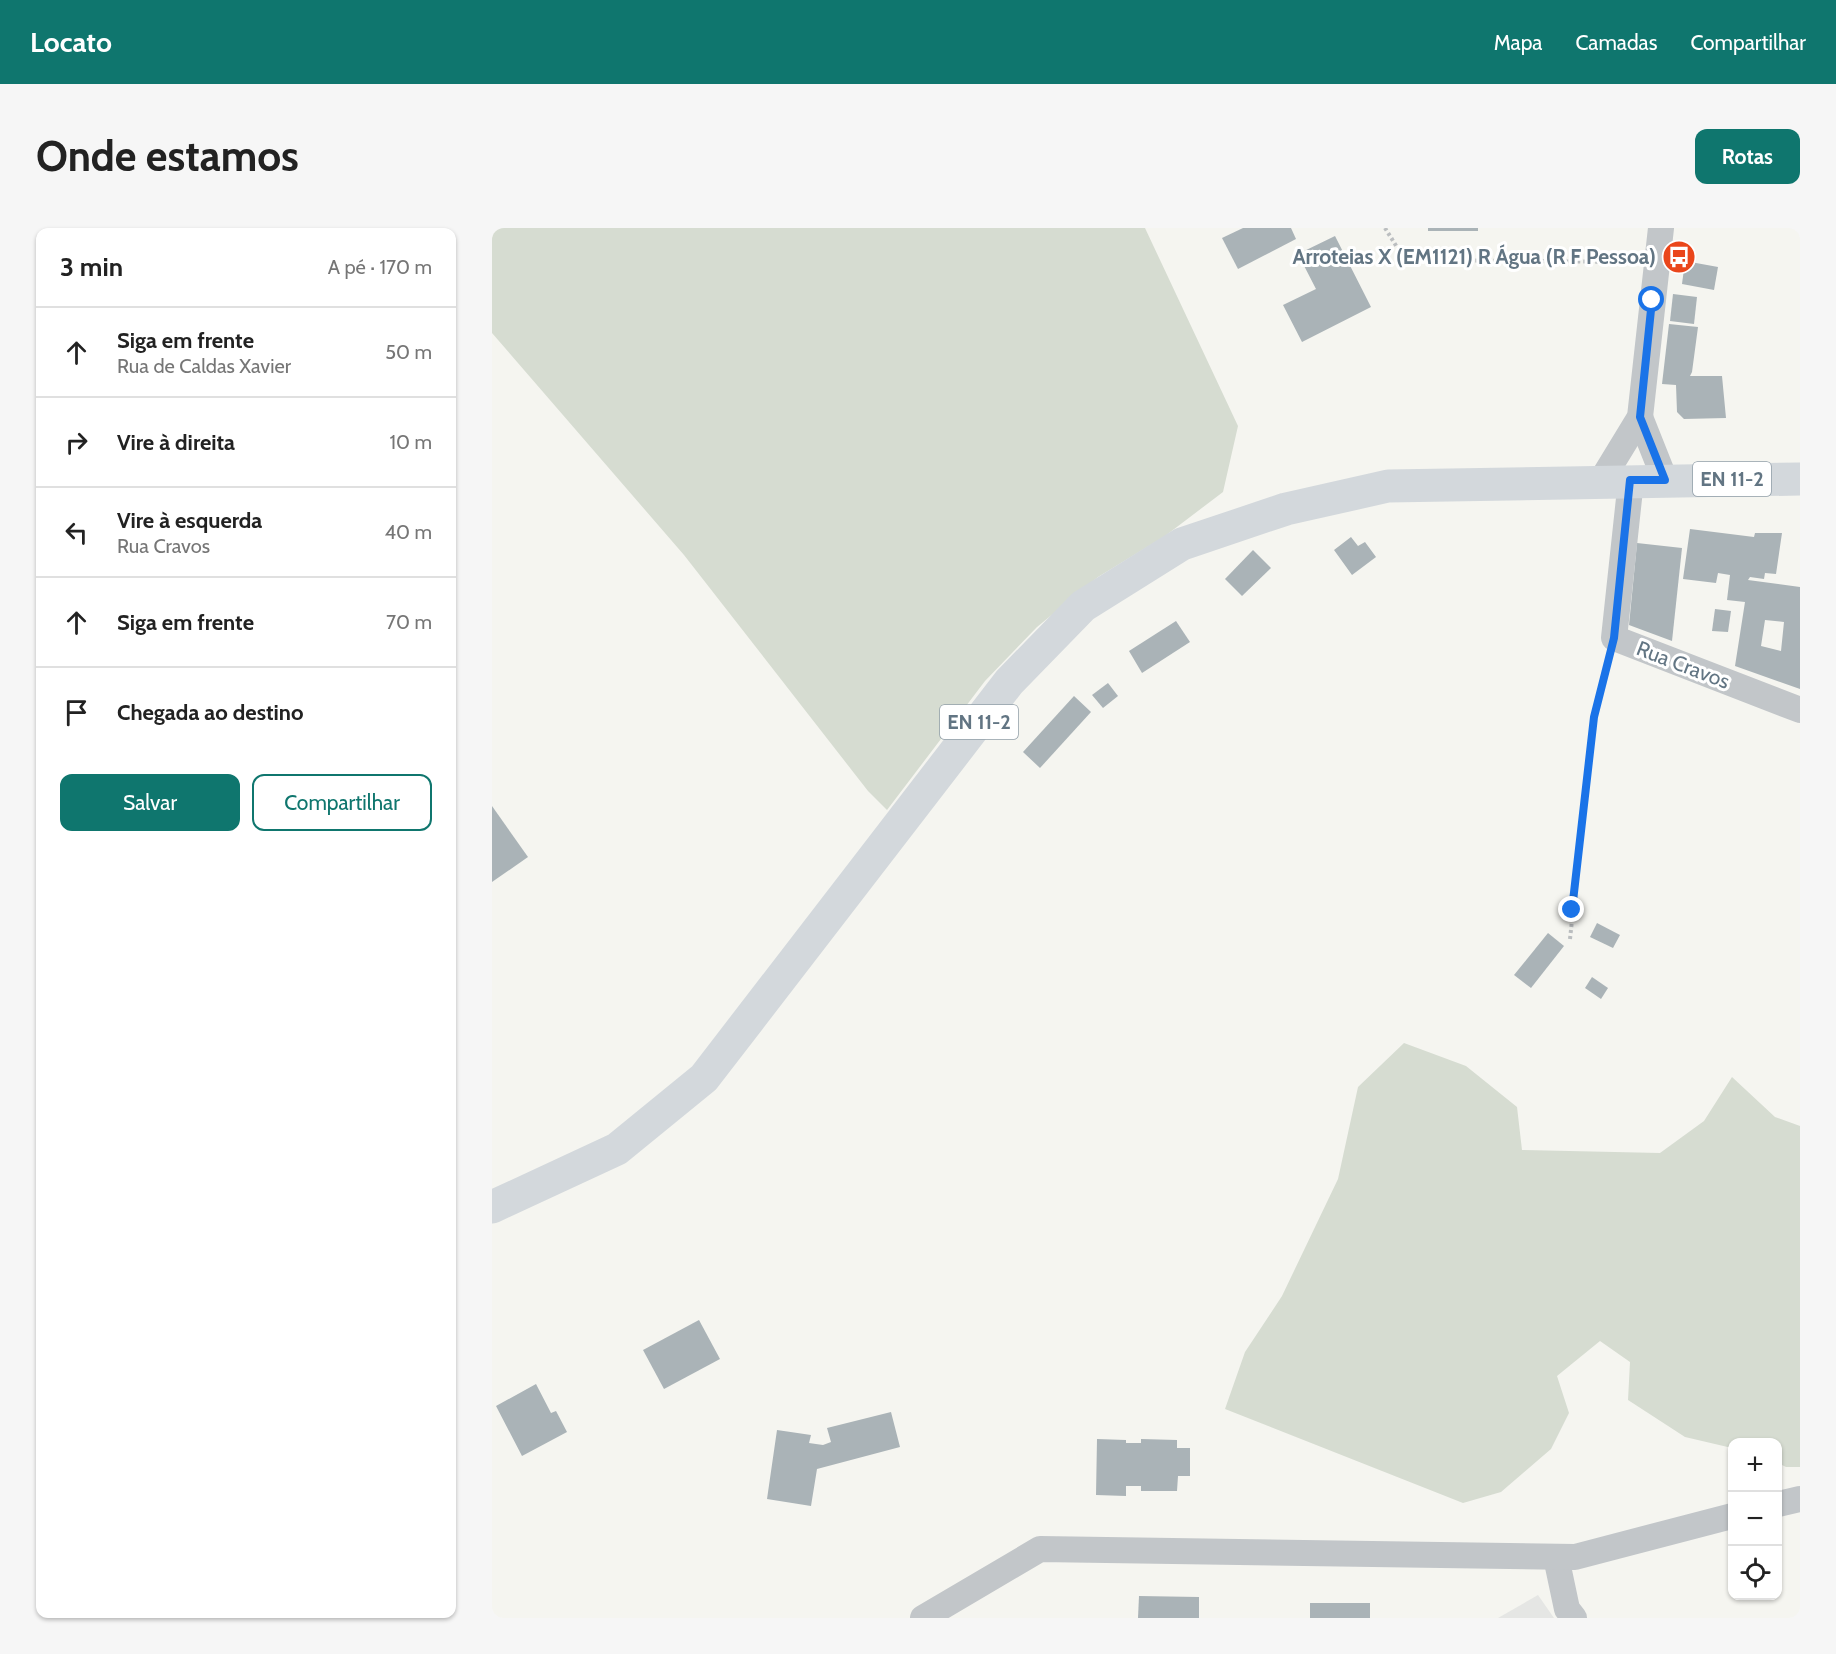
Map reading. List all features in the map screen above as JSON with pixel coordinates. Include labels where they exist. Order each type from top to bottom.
[{"type":"main road","name":"EN 11-2","points":[[492,1207],[617,1149],[704,1078],[1009,682],[1083,606],[1182,544],[1286,509],[1388,486],[1616,480],[1800,479]]},
{"type":"street","points":[[1616,480],[1640,417],[1661,228]]},
{"type":"street","points":[[1640,417],[1665,480]]},
{"type":"street","name":"Rua Cravos","points":[[1616,480],[1614,638],[1800,710]]},
{"type":"street","points":[[1782,1503],[1800,1499]]},
{"type":"street","points":[[923,1618],[1040,1549],[1575,1557],[1728,1517]]},
{"type":"street","points":[[1556,1557],[1567,1609],[1574,1618]]},
{"type":"path","points":[[1385,228],[1405,260],[1657,262]]},
{"type":"path","points":[[1570,939],[1594,717],[1614,638]]},
{"type":"shaded area","points":[[492,228],[1145,228],[1238,426],[1223,492],[1165,536],[1098,577],[1037,627],[985,681],[887,810],[868,791],[684,555],[492,333]]},
{"type":"shaded area","points":[[1404,1043],[1466,1066],[1517,1107],[1522,1150],[1660,1153],[1704,1121],[1732,1077],[1775,1117],[1800,1126],[1800,1467],[1782,1465],[1782,1438],[1728,1438],[1728,1447],[1685,1437],[1628,1400],[1630,1362],[1600,1341],[1557,1376],[1569,1413],[1551,1449],[1501,1492],[1463,1503],[1225,1409],[1245,1352],[1282,1296],[1338,1179],[1358,1087]]},
{"type":"shaded area","points":[[1538,1595],[1554,1618],[1498,1618]]},
{"type":"building","points":[[1243,228],[1291,228],[1296,239],[1238,269],[1222,238]]},
{"type":"building","points":[[1428,228],[1478,228],[1478,231],[1428,231]]},
{"type":"building","points":[[1335,236],[1371,307],[1302,342],[1283,305],[1316,289],[1298,254]]},
{"type":"building","points":[[1685,261],[1718,267],[1714,290],[1682,284]]},
{"type":"building","points":[[1673,294],[1697,297],[1694,324],[1670,321]]},
{"type":"building","points":[[1669,324],[1698,327],[1690,376],[1722,376],[1726,418],[1684,419],[1677,412],[1676,385],[1662,384]]},
{"type":"building","points":[[1690,529],[1754,537],[1755,533],[1782,533],[1776,574],[1765,573],[1764,579],[1750,577],[1748,580],[1800,587],[1800,689],[1735,666],[1745,602],[1727,600],[1730,575],[1718,573],[1716,583],[1683,579]],"holes":[[[1765,620],[1784,622],[1781,651],[1761,646]]]},
{"type":"building","points":[[1351,537],[1358,546],[1365,542],[1376,557],[1352,575],[1334,550]]},
{"type":"building","points":[[1637,543],[1682,548],[1672,641],[1629,625]]},
{"type":"building","points":[[1253,550],[1271,568],[1242,596],[1225,579]]},
{"type":"building","points":[[1715,609],[1731,611],[1728,632],[1712,631]]},
{"type":"building","points":[[1176,621],[1190,642],[1142,673],[1129,651]]},
{"type":"building","points":[[1108,683],[1118,696],[1103,708],[1092,695]]},
{"type":"building","points":[[1074,696],[1091,712],[1040,768],[1023,752]]},
{"type":"building","points":[[492,806],[528,857],[492,882]]},
{"type":"building","points":[[1597,923],[1620,935],[1613,948],[1590,937]]},
{"type":"building","points":[[1548,933],[1564,946],[1531,988],[1514,975]]},
{"type":"building","points":[[1592,977],[1608,988],[1601,999],[1585,988]]},
{"type":"building","points":[[699,1320],[720,1359],[664,1389],[643,1350]]},
{"type":"building","points":[[536,1384],[551,1413],[556,1411],[567,1432],[522,1456],[496,1406]]},
{"type":"building","points":[[891,1412],[900,1447],[817,1469],[811,1506],[767,1499],[777,1430],[811,1435],[809,1443],[823,1445],[831,1442],[827,1428]]},
{"type":"building","points":[[1097,1439],[1126,1440],[1126,1443],[1141,1443],[1141,1439],[1177,1440],[1177,1448],[1190,1448],[1190,1476],[1178,1476],[1177,1491],[1141,1491],[1141,1486],[1126,1486],[1126,1496],[1096,1495]]},
{"type":"building","points":[[1139,1596],[1199,1597],[1199,1618],[1138,1618]]},
{"type":"building","points":[[1310,1603],[1370,1603],[1370,1618],[1310,1618]]},
{"type":"place","name":"Arroteias X (EM1121) R Água (R F Pessoa)","points":[[1679,257]]},
{"type":"route","points":[[1572,910],[1594,717],[1614,638],[1630,480],[1665,480],[1640,417],[1652,300]]}]
